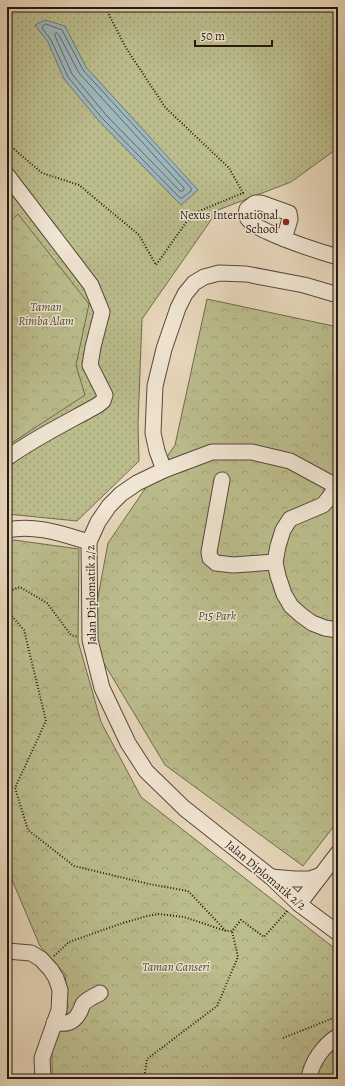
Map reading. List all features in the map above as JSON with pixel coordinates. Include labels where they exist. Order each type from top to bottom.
[{"type":"street","points":[[7,175],[91,285],[102,312],[90,365],[105,395],[103,401],[98,405],[17,450],[7,458]]},
{"type":"street","points":[[284,239],[338,257]]},
{"type":"street","points":[[164,470],[157,451],[153,433],[155,386],[164,349],[178,308],[185,294],[194,283],[204,277],[219,273],[246,274],[304,285],[338,295]]},
{"type":"street","name":"Jalan Diplomatik 2/2","points":[[338,630],[325,628],[312,623],[301,615],[291,606],[284,594],[278,576],[275,562],[279,540],[290,519],[323,505],[337,486],[290,461],[252,452],[212,452],[164,470],[137,483],[121,494],[109,506],[98,522],[89,542],[90,640],[102,688],[128,743],[146,771],[184,808],[272,877],[298,902],[338,933]]},
{"type":"street","points":[[222,480],[209,552],[210,558],[216,563],[232,565],[275,562]]},
{"type":"street","points":[[7,530],[26,528],[54,531],[89,542]]},
{"type":"street","points":[[298,902],[338,853]]},
{"type":"street","points":[[272,877],[310,879],[321,875]]},
{"type":"street","points":[[7,951],[31,953],[41,959],[56,978],[60,990],[59,1010],[42,1058],[43,1079]]},
{"type":"street","points":[[54,1023],[61,1024],[71,1022],[79,1014],[84,1004],[100,993]]},
{"type":"street","points":[[309,1079],[314,1064],[322,1051],[338,1036]]},
{"type":"path","points":[[7,143],[42,173],[79,185],[139,235],[156,265],[192,214],[243,193],[229,168],[165,107],[126,48],[106,7]]},
{"type":"path","points":[[7,592],[20,588],[47,603],[71,635],[90,640]]},
{"type":"path","points":[[7,615],[10,614],[24,630],[46,721],[15,788],[28,830],[74,866],[149,884],[188,891],[226,930]]},
{"type":"path","points":[[232,932],[241,920],[264,937],[298,902]]},
{"type":"path","points":[[46,964],[69,942],[89,934],[147,916],[159,914],[184,917],[232,932]]},
{"type":"path","points":[[144,1079],[147,1059],[217,1006],[238,957],[232,932]]},
{"type":"path","points":[[283,1038],[331,1019],[338,1018]]},
{"type":"green space","points":[[7,7],[338,7],[338,148],[291,182],[218,210],[142,319],[138,424],[139,461],[77,521],[7,514]]},
{"type":"green space","name":"Taman Rimba Alam","points":[[18,214],[89,304],[76,365],[85,395],[7,446],[7,224]]},
{"type":"green space","name":"P15 Park","points":[[207,299],[338,327],[338,821],[303,866],[165,765],[90,640],[108,543],[175,445]]},
{"type":"green space","name":"Taman Canseri","points":[[14,540],[79,549],[78,641],[101,722],[141,797],[338,951],[338,1032],[305,1079],[52,1079],[52,1049],[68,1007],[65,974],[40,946],[7,868],[7,543]]},
{"type":"green space","points":[[338,1042],[338,1079],[315,1079],[324,1056]]},
{"type":"water","points":[[45,20],[65,26],[86,67],[198,190],[181,205],[99,121],[64,79],[48,42],[35,25]]},
{"type":"place","name":"Nexus International School","points":[[286,222]]}]
